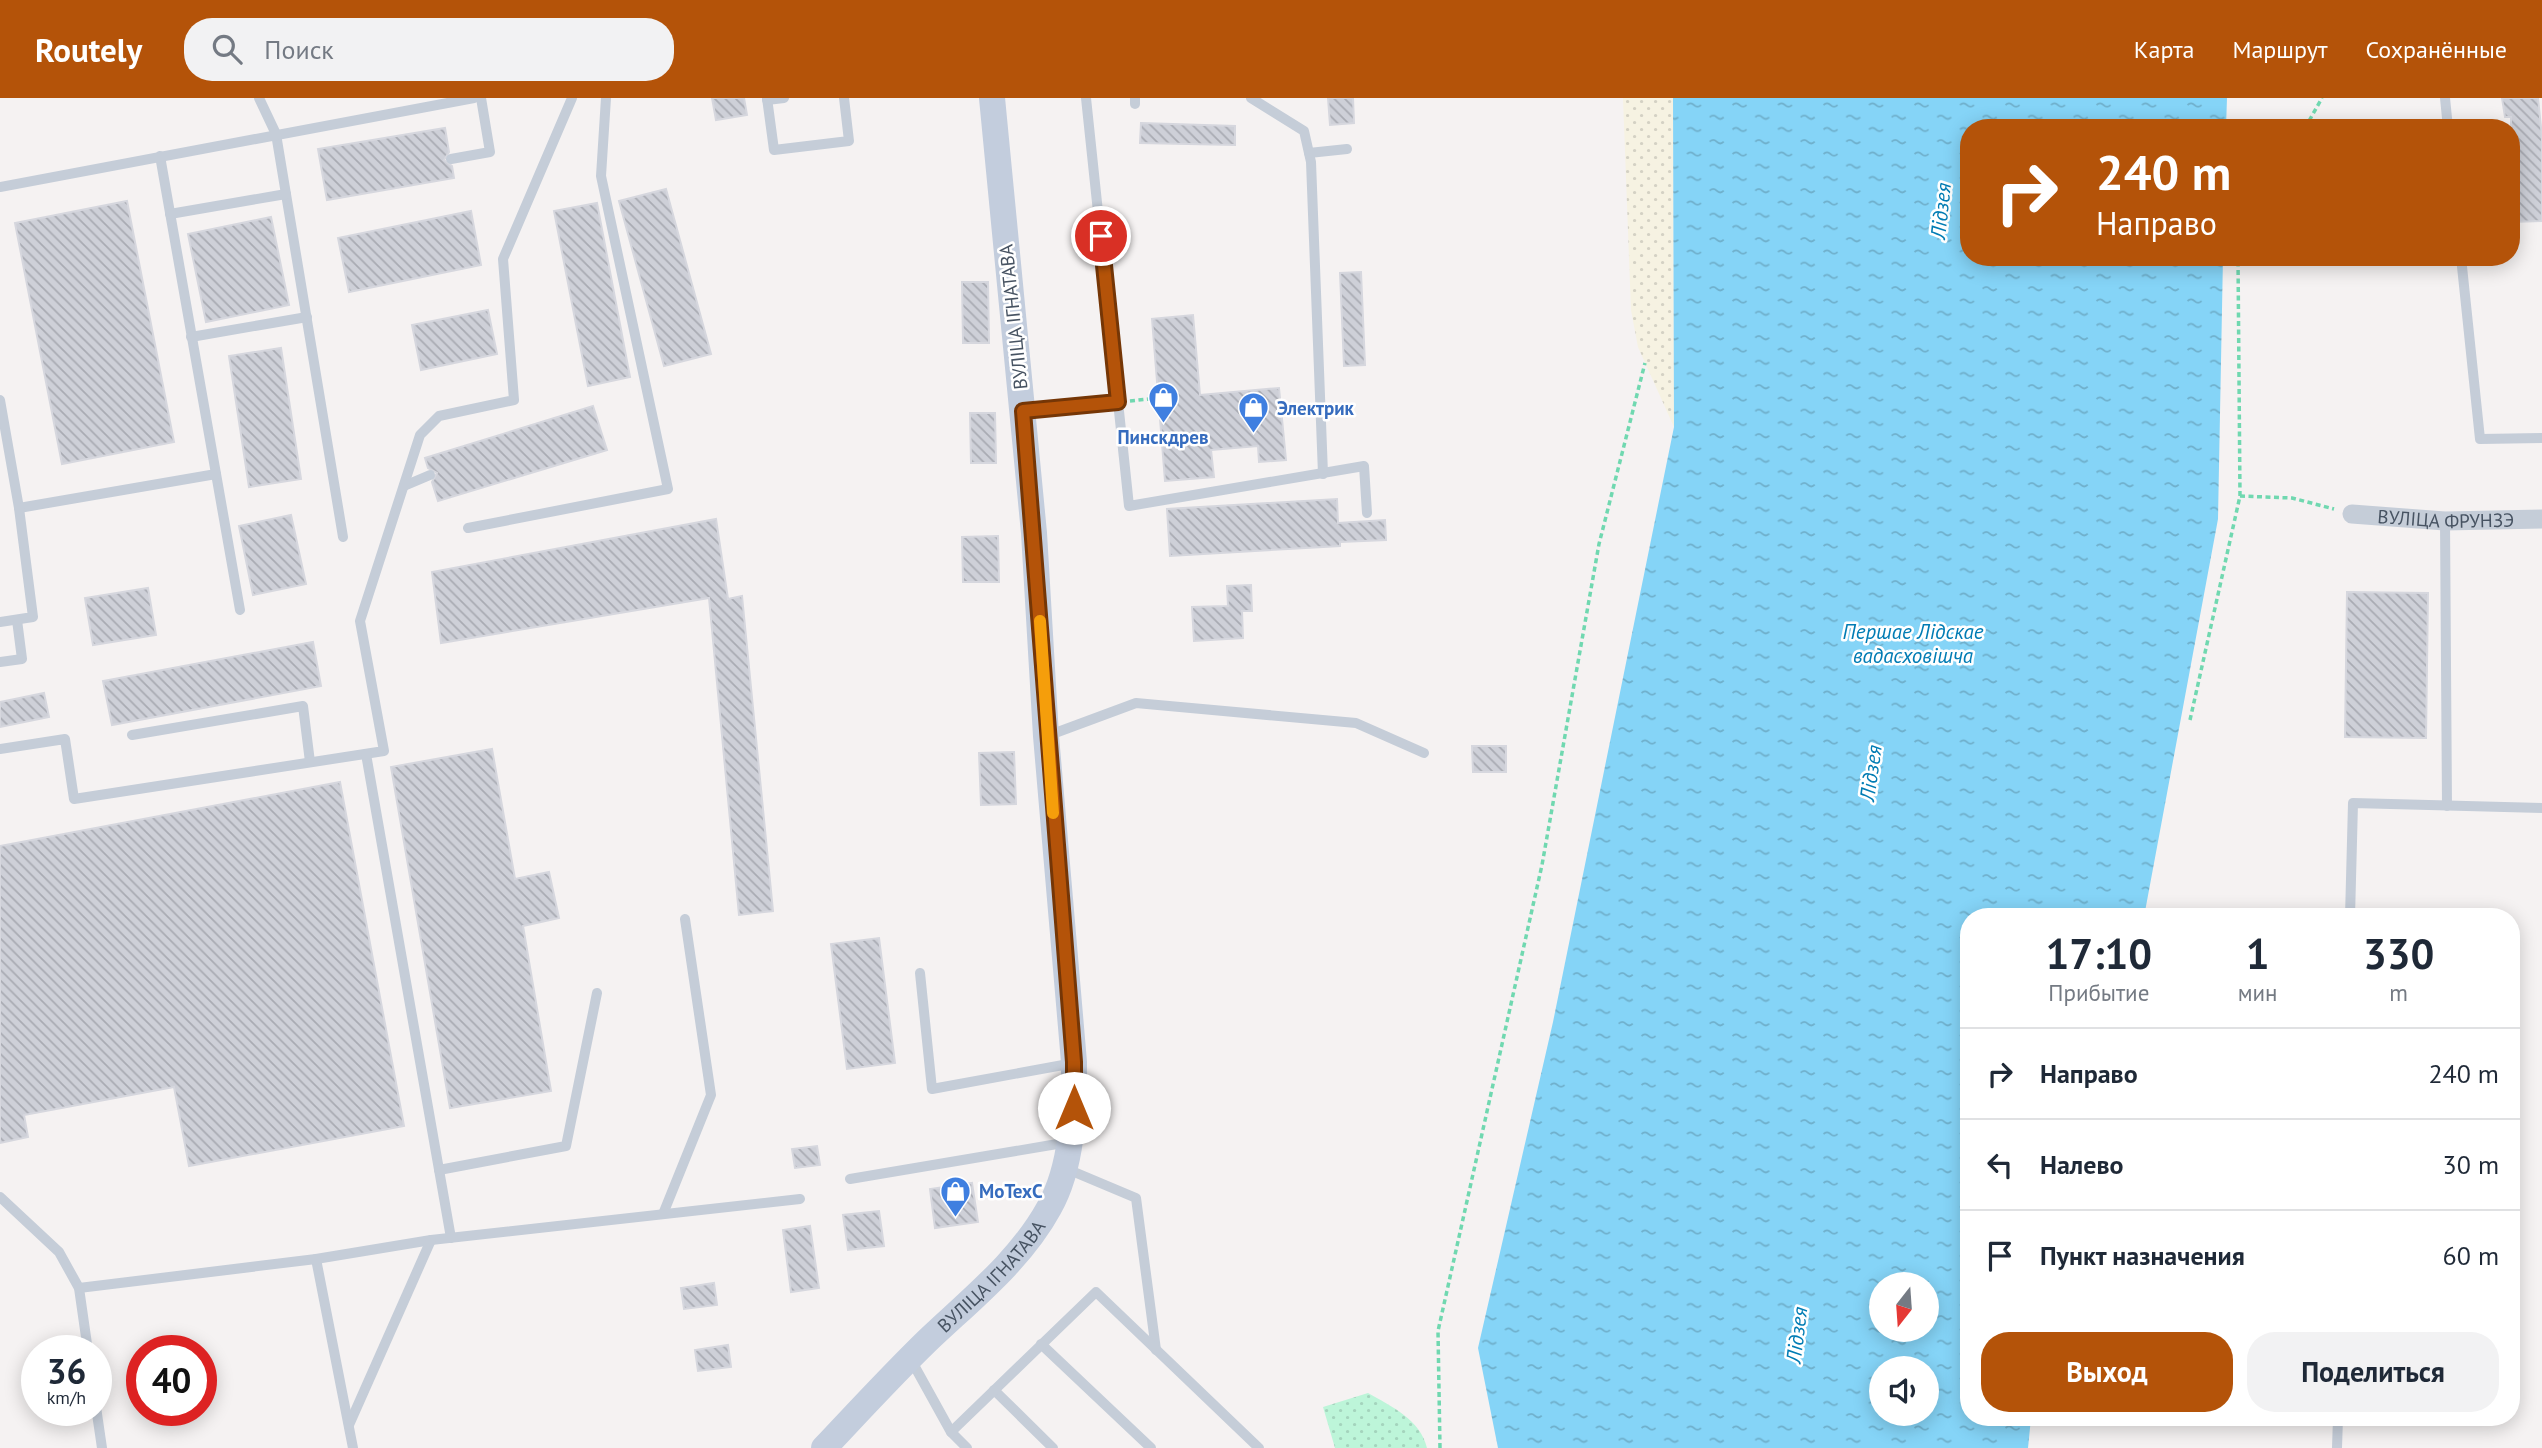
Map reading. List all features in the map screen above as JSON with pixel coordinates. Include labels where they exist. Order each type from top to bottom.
[{"type":"street","name":"ВУЛІЦА ІГНАТАВА","points":[[824,1448],[910,1358],[1018,1254],[1051,1206],[1063,1168],[1074,1108],[1074,1062],[1046,736],[1034,533],[992,98]]},
{"type":"street","name":"ВУЛІЦА ФРУНЗЭ","points":[[2352,514],[2445,521],[2542,519]]},
{"type":"lane","points":[[259,98],[276,134],[343,537]]},
{"type":"lane","points":[[0,187],[474,98]]},
{"type":"lane","points":[[451,159],[490,152],[481,98]]},
{"type":"lane","points":[[0,749],[65,739],[74,799],[384,751],[360,621],[420,435],[439,416],[514,400],[503,259],[572,98]]},
{"type":"lane","points":[[468,528],[668,489],[601,176],[606,98]]},
{"type":"lane","points":[[784,98],[767,99],[774,150],[849,141],[844,98]]},
{"type":"lane","points":[[1086,98],[1129,506],[1364,466],[1367,513]]},
{"type":"lane","points":[[1251,98],[1304,131],[1309,153],[1323,474]]},
{"type":"lane","points":[[2445,98],[2447,119]]},
{"type":"lane","points":[[1309,153],[1347,149]]},
{"type":"lane","points":[[159,156],[240,610]]},
{"type":"lane","points":[[170,214],[286,194]]},
{"type":"lane","points":[[2462,266],[2480,439],[2542,438]]},
{"type":"lane","points":[[191,337],[307,317]]},
{"type":"lane","points":[[0,400],[19,508],[33,617],[0,622]]},
{"type":"lane","points":[[1023,411],[1118,402]]},
{"type":"lane","points":[[19,508],[216,474]]},
{"type":"lane","points":[[404,486],[430,474]]},
{"type":"lane","points":[[2445,521],[2446,806]]},
{"type":"lane","points":[[0,663],[22,659],[17,620]]},
{"type":"lane","points":[[1046,736],[1136,703],[1356,723],[1424,753]]},
{"type":"lane","points":[[132,735],[303,706],[310,762]]},
{"type":"lane","points":[[366,754],[451,1238]]},
{"type":"lane","points":[[2350,908],[2353,803],[2542,808]]},
{"type":"lane","points":[[663,1214],[710,1095],[685,919]]},
{"type":"lane","points":[[920,973],[932,1089],[1074,1062]]},
{"type":"lane","points":[[439,1170],[566,1146],[597,993]]},
{"type":"lane","points":[[850,1179],[1069,1142]]},
{"type":"lane","points":[[1063,1168],[1136,1198],[1156,1350]]},
{"type":"lane","points":[[0,1197],[59,1252],[79,1288],[86,1335]]},
{"type":"lane","points":[[79,1288],[316,1259],[431,1240],[800,1199]]},
{"type":"lane","points":[[349,1425],[431,1240]]},
{"type":"lane","points":[[316,1259],[353,1448]]},
{"type":"lane","points":[[951,1432],[1096,1292],[1259,1448]]},
{"type":"lane","points":[[1041,1344],[1151,1448]]},
{"type":"lane","points":[[910,1358],[951,1432],[967,1448]]},
{"type":"lane","points":[[995,1390],[1053,1448]]},
{"type":"lane","points":[[99,1426],[102,1448]]},
{"type":"lane","points":[[2337,1448],[2338,1426]]},
{"type":"path","points":[[2310,119],[2322,98]]},
{"type":"path","points":[[2190,720],[2240,496],[2238,266]]},
{"type":"path","points":[[1440,1448],[1438,1331],[1542,865],[1599,544],[1645,363]]},
{"type":"path","points":[[1118,402],[1158,398]]},
{"type":"path","points":[[2240,496],[2292,498],[2352,514]]},
{"type":"green space","points":[[1368,1393],[1412,1422],[1424,1438],[1427,1448],[1335,1448],[1323,1407]]},
{"type":"sand","points":[[1623,98],[1673,98],[1674,427],[1638,347],[1631,310]]},
{"type":"water","name":"Першае Лідскае вадасховішча","points":[[1673,98],[2227,98],[2226,119],[1960,119],[1960,266],[2223,266],[2218,519],[2146,908],[1960,908],[1960,1426],[2030,1426],[2028,1448],[1498,1448],[1478,1348],[1553,1022],[1674,427]]},
{"type":"building","points":[[712,98],[744,98],[747,115],[716,120]]},
{"type":"building","points":[[1328,98],[1353,98],[1354,123],[1330,125]]},
{"type":"building","points":[[2502,98],[2538,98],[2542,137],[2542,221],[2520,222],[2520,119],[2505,117]]},
{"type":"building","points":[[1141,123],[1235,126],[1235,145],[1140,143]]},
{"type":"building","points":[[445,128],[449,152],[444,160],[452,166],[454,178],[327,200],[318,149]]},
{"type":"building","points":[[666,189],[711,354],[664,366],[619,201]]},
{"type":"building","points":[[127,201],[174,442],[62,464],[15,223]]},
{"type":"building","points":[[597,203],[630,377],[588,386],[554,211]]},
{"type":"building","points":[[471,211],[481,265],[349,292],[338,238]]},
{"type":"building","points":[[271,217],[289,305],[206,322],[188,234]]},
{"type":"building","points":[[1361,272],[1365,365],[1344,366],[1340,273]]},
{"type":"building","points":[[962,282],[988,282],[989,343],[963,343]]},
{"type":"building","points":[[488,310],[497,354],[421,370],[412,325]]},
{"type":"building","points":[[1193,315],[1200,395],[1279,388],[1286,460],[1259,462],[1258,446],[1211,450],[1214,477],[1165,481],[1152,319]]},
{"type":"building","points":[[281,348],[301,479],[249,487],[229,356]]},
{"type":"building","points":[[593,406],[607,450],[438,501],[432,482],[437,473],[428,468],[425,458]]},
{"type":"building","points":[[970,413],[995,413],[996,463],[971,463]]},
{"type":"building","points":[[1337,499],[1338,523],[1385,520],[1386,540],[1340,542],[1340,546],[1170,556],[1167,509]]},
{"type":"building","points":[[291,515],[306,584],[253,595],[239,526]]},
{"type":"building","points":[[716,519],[728,599],[742,596],[773,911],[739,915],[709,598],[441,643],[432,572]]},
{"type":"building","points":[[998,536],[999,582],[963,582],[962,537]]},
{"type":"building","points":[[1251,585],[1252,611],[1242,611],[1243,638],[1194,641],[1192,607],[1228,606],[1227,586]]},
{"type":"building","points":[[148,588],[156,635],[93,645],[85,598]]},
{"type":"building","points":[[2347,592],[2428,593],[2426,738],[2345,737]]},
{"type":"building","points":[[313,642],[321,686],[112,725],[103,681]]},
{"type":"building","points":[[44,693],[49,717],[0,727],[0,702]]},
{"type":"building","points":[[1472,746],[1506,746],[1506,772],[1473,772]]},
{"type":"building","points":[[492,749],[515,879],[549,872],[559,918],[523,926],[551,1091],[450,1108],[391,767]]},
{"type":"building","points":[[1014,752],[1016,804],[981,805],[979,753]]},
{"type":"building","points":[[340,782],[404,1126],[189,1166],[174,1087],[24,1115],[28,1137],[0,1143],[0,846]]},
{"type":"building","points":[[879,938],[895,1063],[847,1069],[831,944]]},
{"type":"building","points":[[817,1146],[820,1165],[795,1168],[792,1149]]},
{"type":"building","points":[[972,1183],[978,1222],[935,1228],[930,1189]]},
{"type":"building","points":[[879,1211],[884,1246],[848,1250],[843,1215]]},
{"type":"building","points":[[810,1226],[819,1288],[791,1292],[783,1230]]},
{"type":"building","points":[[714,1283],[717,1305],[684,1309],[681,1288]]},
{"type":"building","points":[[728,1345],[731,1367],[698,1371],[695,1350]]},
{"type":"slow traffic","points":[[1040,621],[1053,813]]},
{"type":"place","name":"Пинскдрев","points":[[1163,425]]},
{"type":"place","name":"Электрик","points":[[1254,435]]},
{"type":"place","name":"MoTexC","points":[[956,1218]]},
{"type":"route","points":[[1074,1108],[1074,1062],[1046,736],[1034,533],[1023,411],[1118,402],[1101,236]]},
{"type":"water label","name":"Лідзея","points":[[1941,211]]},
{"type":"water label","name":"Лідзея","points":[[1871,773]]},
{"type":"water label","name":"Лідзея","points":[[1797,1335]]}]
